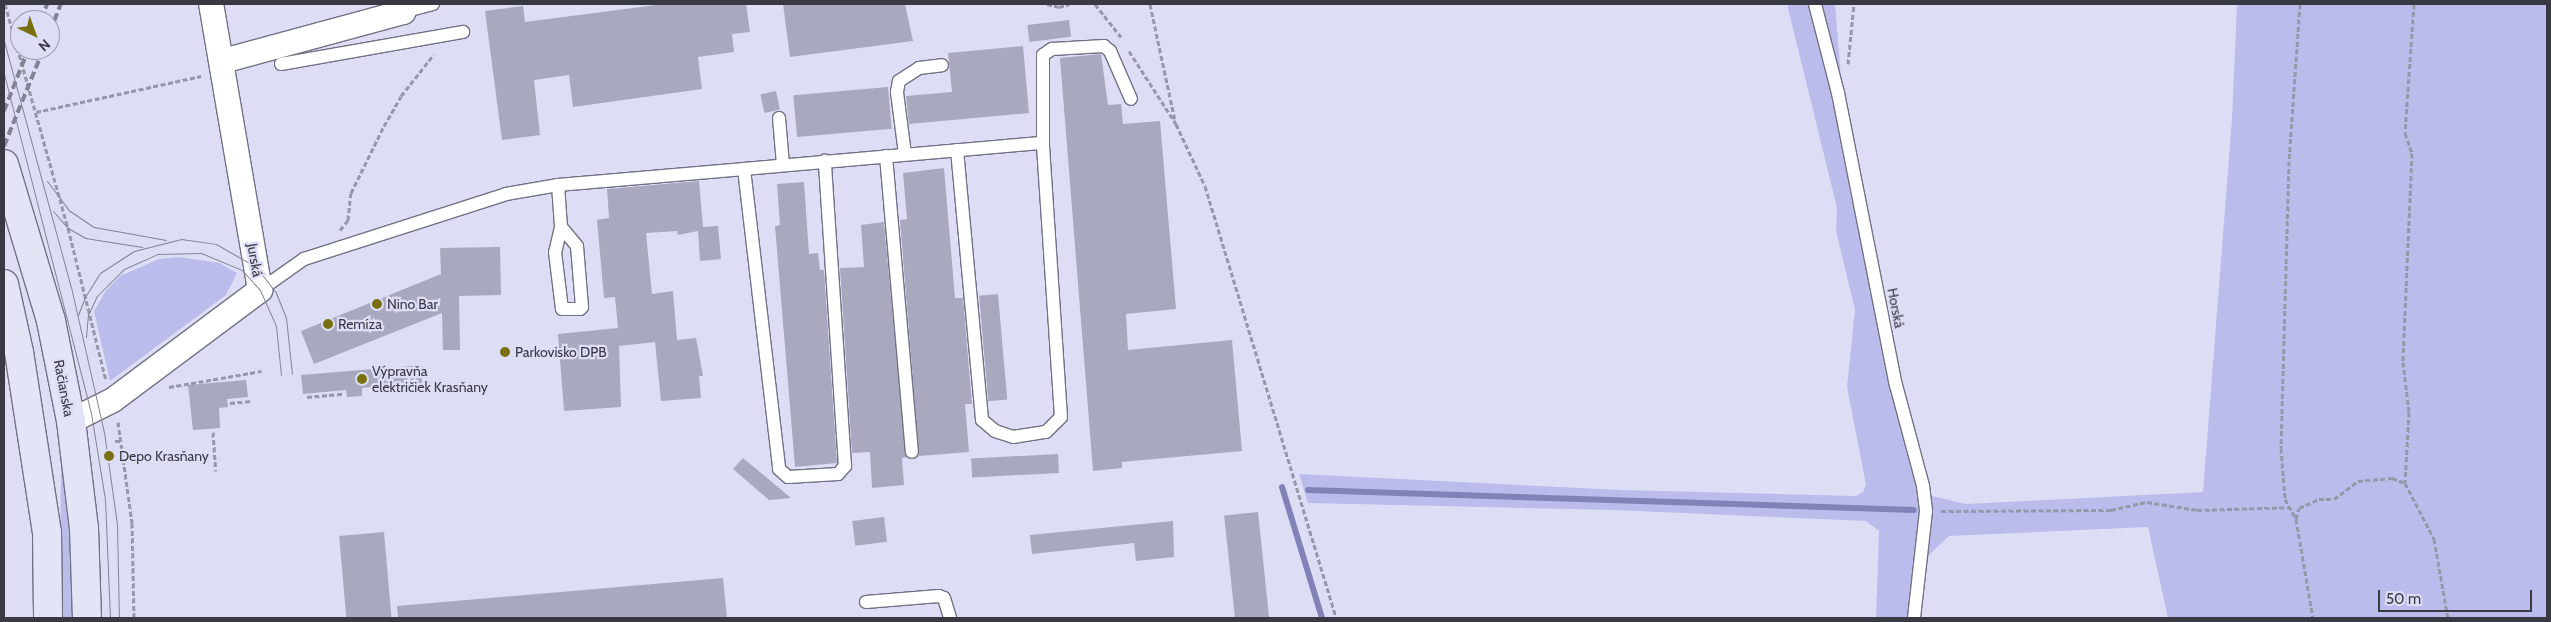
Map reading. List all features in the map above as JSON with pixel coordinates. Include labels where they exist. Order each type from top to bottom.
[{"type":"main road","name":"Račianska","points":[[4,164],[51,321],[71,421],[84,528],[86,618]]},
{"type":"main road","points":[[4,284],[28,411],[47,532],[48,618]]},
{"type":"main road","points":[[28,411],[71,421],[39,480]]},
{"type":"street","name":"Jurská","points":[[71,421],[113,400],[260,290],[211,4]]},
{"type":"street","points":[[223,66],[402,8]]},
{"type":"lane","points":[[402,8],[433,4]]},
{"type":"lane","name":"Horská","points":[[1815,4],[1838,93],[1896,386],[1923,486],[1926,511],[1914,618]]},
{"type":"lane","points":[[281,64],[463,32]]},
{"type":"lane","points":[[957,150],[982,420],[995,431],[1014,436],[1046,432],[1061,417],[1043,144],[1041,62],[1043,54],[1052,49],[1107,48],[1130,99]]},
{"type":"lane","points":[[905,154],[897,92],[899,81],[918,68],[942,65]]},
{"type":"lane","points":[[779,118],[783,165]]},
{"type":"lane","points":[[260,290],[304,259],[506,194],[558,185],[905,154],[1043,144]]},
{"type":"lane","points":[[886,156],[912,452]]},
{"type":"lane","points":[[744,169],[779,469],[788,477],[838,474],[845,466],[825,161]]},
{"type":"lane","points":[[558,185],[561,227],[555,252],[562,309],[580,309],[582,307],[577,246],[561,227]]},
{"type":"lane","points":[[866,602],[939,596],[944,598],[950,618]]},
{"type":"path","points":[[5,4],[36,112],[113,400],[122,441],[132,523],[134,618]]},
{"type":"path","points":[[1047,4],[1059,7],[1070,4]]},
{"type":"path","points":[[1095,4],[1116,30],[1176,124],[1206,186],[1336,618]]},
{"type":"path","points":[[1150,4],[1176,124]]},
{"type":"path","points":[[1838,93],[1848,70],[1854,4]]},
{"type":"path","points":[[2300,4],[2289,161],[2280,448],[2285,499],[2291,506],[2296,519],[2313,618]]},
{"type":"path","points":[[2414,4],[2404,133],[2412,153],[2403,362],[2409,412],[2406,483],[2434,538],[2448,618]]},
{"type":"path","points":[[323,253],[348,220],[350,193],[388,118],[401,96],[430,61],[445,35]]},
{"type":"path","points":[[36,112],[223,66]]},
{"type":"path","points":[[159,389],[262,371]]},
{"type":"path","points":[[307,397],[342,394]]},
{"type":"path","points":[[230,403],[252,401]]},
{"type":"path","points":[[213,432],[216,471]]},
{"type":"path","points":[[115,442],[122,441]]},
{"type":"path","points":[[2296,519],[2299,508],[2319,499],[2334,499],[2358,481],[2392,478],[2406,483]]},
{"type":"path","points":[[1926,511],[2111,510],[2148,502],[2197,510],[2291,506]]},
{"type":"shaded area","points":[[1787,4],[1835,4],[1841,78],[1909,421],[1932,496],[1966,504],[2203,492],[2232,119],[2237,4],[2547,4],[2547,618],[2168,618],[2148,527],[1949,536],[1929,555],[1919,618],[1876,618],[1879,531],[1866,521],[1613,510],[1308,503],[1299,474],[1620,490],[1856,496],[1863,492],[1866,485],[1847,387],[1855,310],[1836,231],[1837,208]]},
{"type":"shaded area","points":[[179,257],[219,263],[237,273],[226,295],[110,381],[94,311],[105,292],[120,276],[159,259]]},
{"type":"shaded area","points":[[63,459],[72,537],[74,618],[60,618],[61,461]]},
{"type":"building","points":[[664,4],[746,4],[750,32],[732,34],[734,52],[698,57],[702,89],[573,107],[569,75],[534,80],[540,135],[502,140],[485,11],[523,6],[525,22]]},
{"type":"building","points":[[783,4],[905,4],[913,41],[790,57]]},
{"type":"building","points":[[1069,20],[1071,37],[1029,42],[1027,25]]},
{"type":"building","points":[[1023,46],[1029,113],[909,124],[906,96],[952,92],[948,53]]},
{"type":"building","points":[[1101,54],[1108,105],[1121,104],[1123,124],[1160,121],[1176,309],[1126,314],[1128,350],[1232,340],[1242,451],[1122,462],[1122,468],[1093,471],[1060,58]]},
{"type":"building","points":[[888,87],[892,129],[797,137],[793,95]]},
{"type":"building","points":[[776,91],[780,110],[764,113],[760,94]]},
{"type":"building","points":[[944,168],[955,298],[963,298],[972,404],[965,404],[969,452],[919,456],[900,220],[907,219],[903,173]]},
{"type":"building","points":[[699,181],[703,227],[718,226],[721,259],[700,261],[698,231],[678,235],[677,231],[646,233],[652,294],[673,291],[677,340],[696,338],[703,376],[699,376],[701,398],[661,401],[655,342],[619,346],[621,407],[564,411],[558,334],[618,328],[615,297],[604,298],[597,220],[609,218],[607,189]]},
{"type":"building","points":[[804,182],[809,254],[818,253],[820,270],[824,270],[837,463],[795,467],[775,226],[780,225],[777,184]]},
{"type":"building","points":[[884,222],[906,457],[902,458],[904,485],[872,488],[870,452],[852,453],[840,268],[864,267],[861,225]]},
{"type":"building","points":[[500,247],[501,295],[459,296],[460,350],[443,350],[442,313],[314,364],[301,331],[441,274],[440,248]]},
{"type":"building","points":[[998,294],[1007,400],[988,401],[979,296]]},
{"type":"building","name":"Výpravňa električiek Krasňany","points":[[421,365],[422,383],[362,388],[362,396],[347,397],[346,390],[303,394],[301,375]]},
{"type":"building","points":[[246,380],[248,397],[227,399],[228,407],[219,408],[220,428],[193,430],[188,385]]},
{"type":"building","points":[[1058,454],[1059,473],[972,478],[971,459]]},
{"type":"building","points":[[743,458],[791,498],[769,500],[733,469]]},
{"type":"building","points":[[1258,512],[1269,618],[1235,618],[1224,516]]},
{"type":"building","points":[[884,517],[887,542],[855,546],[852,521]]},
{"type":"building","points":[[1173,521],[1174,557],[1136,561],[1134,543],[1032,554],[1030,535]]},
{"type":"building","points":[[384,532],[391,618],[346,618],[339,536]]},
{"type":"building","points":[[723,578],[727,618],[398,618],[397,606]]},
{"type":"waterway","points":[[1282,487],[1322,618]]},
{"type":"waterway","points":[[1308,490],[1914,510]]},
{"type":"tram line","points":[[4,41],[71,287],[104,432],[117,525],[119,618]]},
{"type":"tram line","points":[[4,74],[91,413],[105,499],[110,618]]},
{"type":"tram line","points":[[47,181],[70,211],[94,227],[166,240]]},
{"type":"tram line","points":[[53,211],[68,228],[85,238],[142,247]]},
{"type":"tram line","points":[[78,315],[85,297],[100,273],[134,251],[181,239],[216,244],[256,267],[276,293],[286,318],[292,374]]},
{"type":"tram line","points":[[86,337],[88,315],[97,296],[124,269],[157,254],[201,253],[242,270],[260,290],[276,326],[281,375]]},
{"type":"railway","points":[[45,10],[47,4]]},
{"type":"railway","points":[[59,10],[61,4]]},
{"type":"railway","points":[[4,111],[24,60]]},
{"type":"railway","points":[[4,146],[39,60]]},
{"type":"place","name":"Nino Bar","points":[[377,304]]},
{"type":"place","name":"Remíza","points":[[328,324]]},
{"type":"place","name":"Parkovisko DPB","points":[[505,352]]},
{"type":"place","name":"Výpravňa električiek Krasňany","points":[[362,379]]},
{"type":"place","name":"Depo Krasňany","points":[[109,456]]}]
